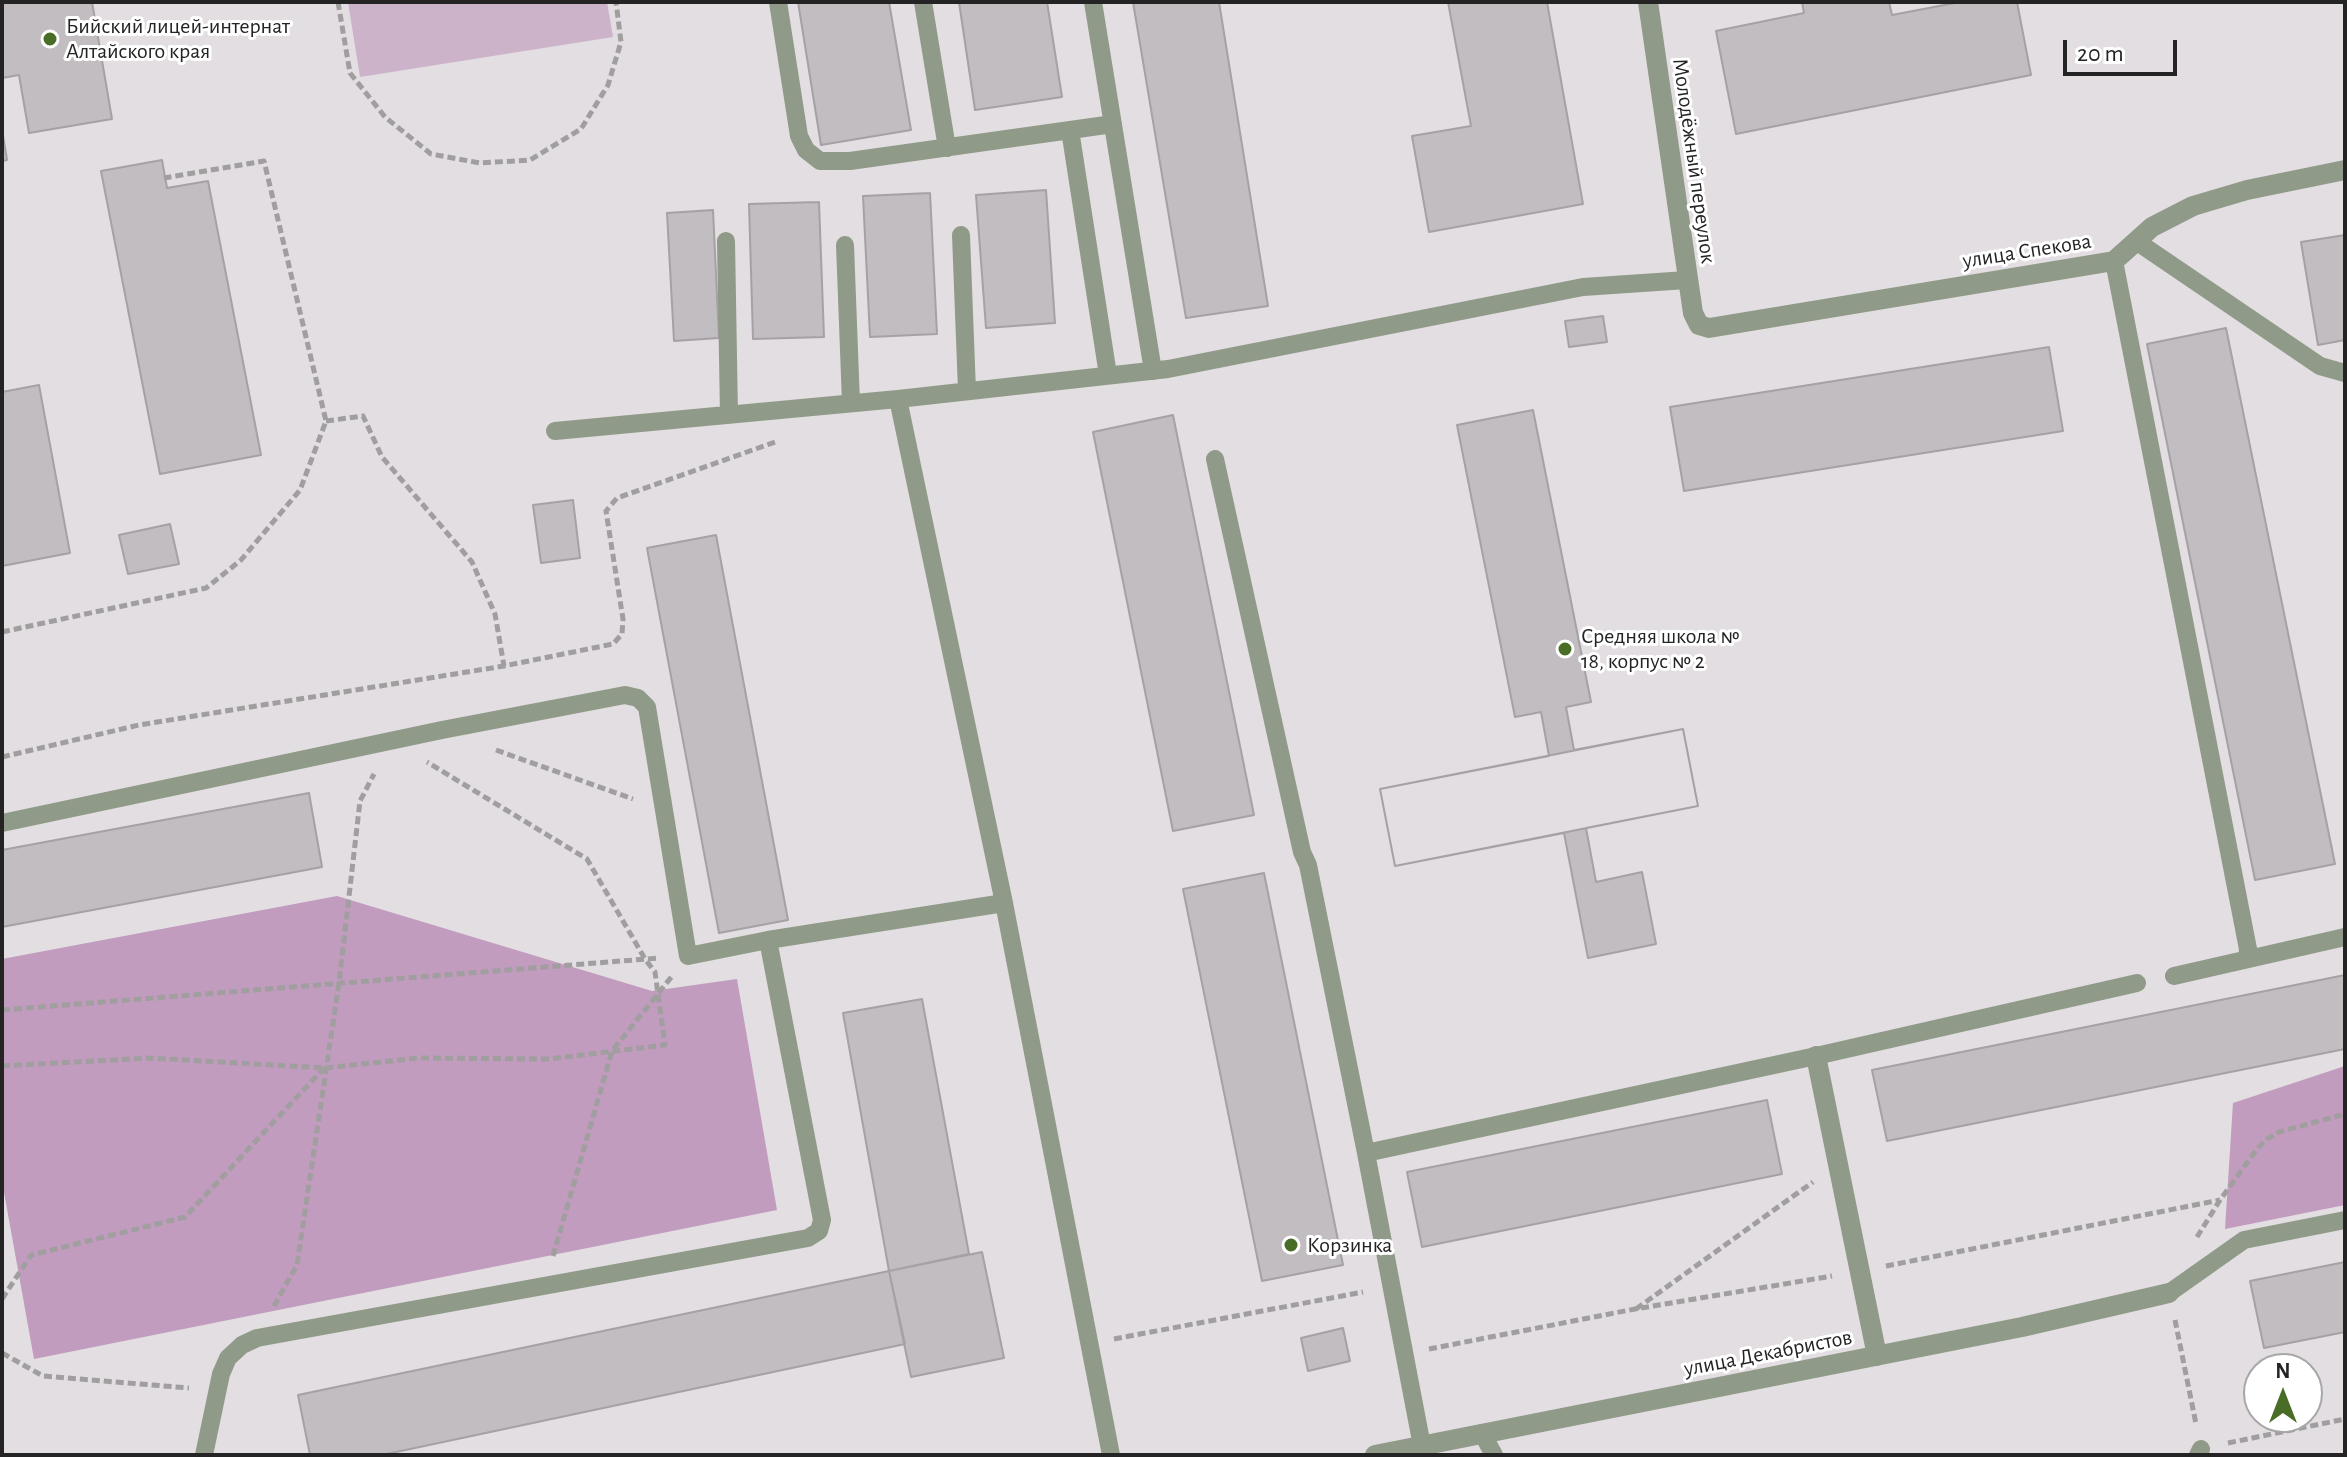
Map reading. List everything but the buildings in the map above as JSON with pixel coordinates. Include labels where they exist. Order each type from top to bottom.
[{"type":"street","name":"Молодёжный переулок","points":[[1648,2],[1687,280],[1693,313],[1699,325]]},
{"type":"street","name":"улица Спекова","points":[[1699,325],[1709,328],[2114,261],[2152,227],[2193,206],[2247,190],[2345,170]]},
{"type":"street","points":[[1816,1056],[1877,1356]]},
{"type":"street","name":"улица Декабристов","points":[[1375,1455],[2022,1327],[2169,1293]]},
{"type":"lane","points":[[778,2],[799,136],[806,150],[820,161],[850,161],[1113,124]]},
{"type":"lane","points":[[923,2],[947,148]]},
{"type":"lane","points":[[1093,2],[1153,371]]},
{"type":"lane","points":[[1070,130],[1108,375]]},
{"type":"lane","points":[[961,235],[967,391]]},
{"type":"lane","points":[[726,241],[729,415]]},
{"type":"lane","points":[[2136,241],[2320,366],[2345,373]]},
{"type":"lane","points":[[845,245],[851,403]]},
{"type":"lane","points":[[2114,261],[2248,949],[2247,959]]},
{"type":"lane","points":[[555,431],[898,399],[1153,371],[1583,287],[1687,280]]},
{"type":"lane","points":[[898,399],[1004,903],[1111,1455]]},
{"type":"lane","points":[[1215,459],[1302,852],[1308,865],[1422,1446]]},
{"type":"lane","points":[[2,823],[442,730],[625,695],[638,698],[647,707],[688,956],[768,940],[1004,903]]},
{"type":"lane","points":[[2174,976],[2345,937]]},
{"type":"lane","points":[[204,1455],[221,1374],[228,1358],[242,1345],[257,1338],[808,1238],[819,1231],[822,1220],[768,940]]},
{"type":"lane","points":[[1366,1153],[2137,983]]},
{"type":"lane","points":[[2169,1293],[2244,1240],[2345,1220]]},
{"type":"lane","points":[[1482,1433],[1494,1455]]},
{"type":"path","points":[[338,2],[350,73],[385,117],[431,154],[480,163],[530,160],[581,129],[608,85],[621,42],[616,2]]},
{"type":"path","points":[[2,632],[206,588],[241,560],[300,490],[326,421],[264,161],[164,178]]},
{"type":"path","points":[[326,421],[363,416],[382,457],[472,562],[495,614],[504,666]]},
{"type":"path","points":[[2,757],[139,725],[504,666],[613,644],[622,634],[623,619],[606,511],[617,498],[780,441]]},
{"type":"path","points":[[442,730],[664,811]]},
{"type":"path","points":[[2,1066],[150,1058],[325,1068],[418,1058],[549,1059],[665,1045],[655,972],[587,859],[392,741],[360,801],[339,983],[325,1068],[297,1265],[257,1338]]},
{"type":"path","points":[[2,1010],[688,956]]},
{"type":"path","points":[[544,1286],[612,1051],[688,956]]},
{"type":"path","points":[[2,1299],[31,1255],[185,1217],[325,1068]]},
{"type":"path","points":[[2193,1245],[2220,1200],[2267,1139],[2279,1132],[2345,1114]]},
{"type":"path","points":[[1635,1309],[1838,1164]]},
{"type":"path","points":[[1405,1354],[1635,1309],[1859,1271],[2220,1200]]},
{"type":"path","points":[[1089,1344],[1391,1286]]},
{"type":"path","points":[[2169,1293],[2199,1452],[2345,1419]]},
{"type":"path","points":[[2,1353],[43,1376],[152,1387],[218,1388]]},
{"type":"shaded area","points":[[348,2],[607,2],[613,37],[360,77]]},
{"type":"shaded area","points":[[337,896],[652,991],[737,979],[777,1210],[34,1359],[2,1181],[2,959]]},
{"type":"shaded area","points":[[2345,1066],[2345,1205],[2225,1229],[2233,1103]]},
{"type":"place","name":"Бийский лицей-интернат Алтайского края","points":[[50,39]]},
{"type":"place","name":"Средняя школа № 18, корпус № 2","points":[[1565,649]]},
{"type":"place","name":"Корзинка","points":[[1291,1245]]}]
